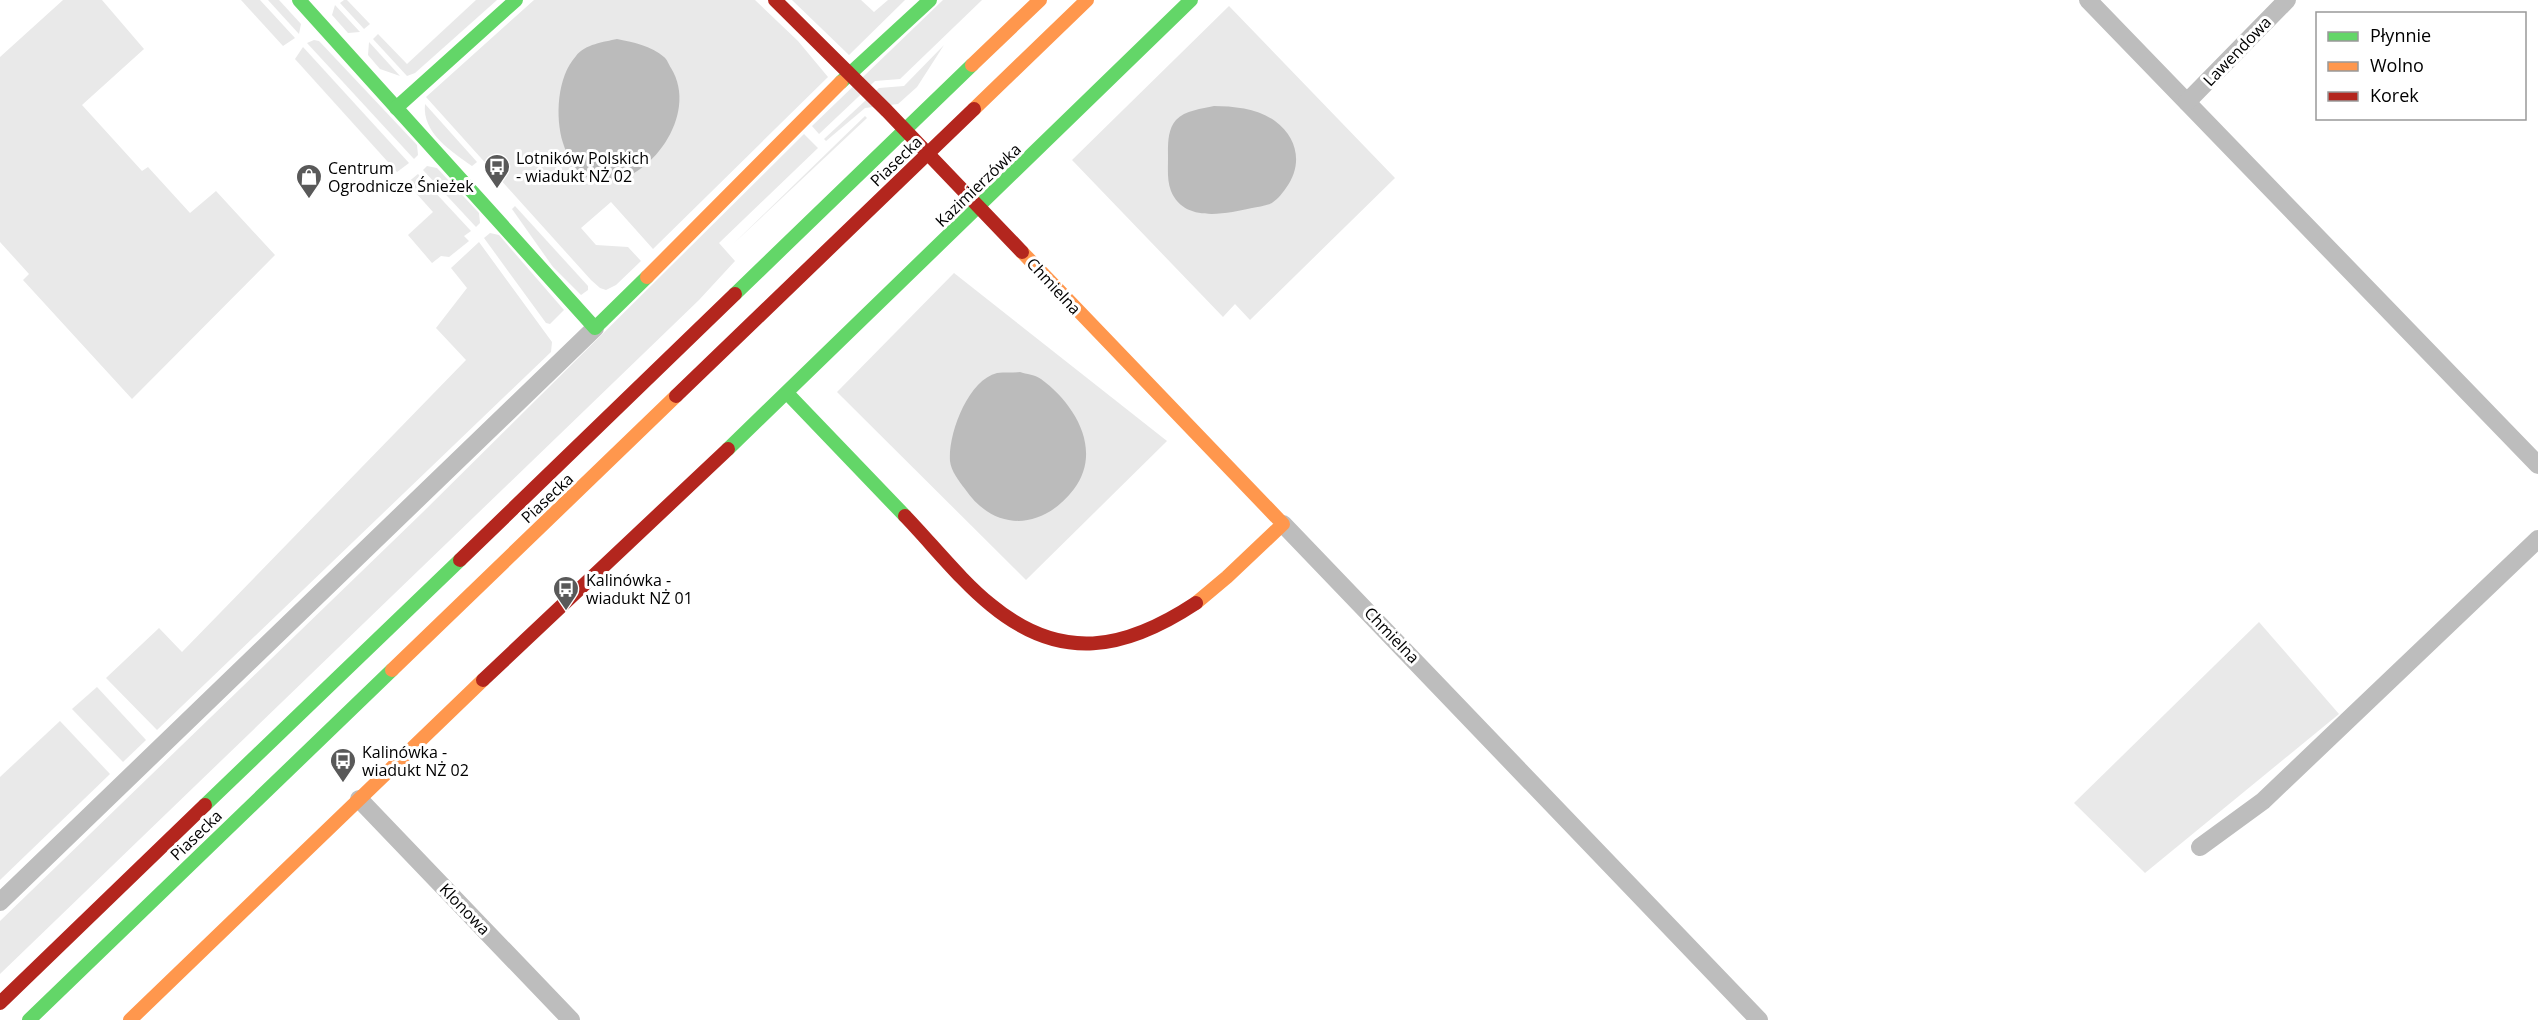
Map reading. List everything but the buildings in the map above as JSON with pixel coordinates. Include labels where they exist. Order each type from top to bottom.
[{"type":"main road","points":[[299,0],[595,328],[856,68],[930,0]]},
{"type":"main road","points":[[396,108],[516,0]]},
{"type":"main road","name":"Chmielna","points":[[775,0],[1023,252],[1283,524]]},
{"type":"main road","name":"Piasecka","points":[[0,1003],[1040,0]]},
{"type":"main road","name":"Piasecka","points":[[28,1020],[1087,0]]},
{"type":"main road","name":"Kazimierzówka","points":[[130,1020],[569,597],[787,393],[1191,0]]},
{"type":"main road","points":[[787,393],[989,604],[1022,628],[1065,643],[1116,642],[1145,635],[1176,619],[1248,558],[1283,524]]},
{"type":"street","points":[[2088,0],[2538,465]]},
{"type":"street","name":"Lawendowa","points":[[2187,102],[2287,0]]},
{"type":"street","points":[[0,902],[595,328]]},
{"type":"street","name":"Chmielna","points":[[1283,524],[1759,1020]]},
{"type":"street","points":[[2200,847],[2263,801],[2538,539]]},
{"type":"street","name":"Klonowa","points":[[358,799],[571,1020]]},
{"type":"shaded area","points":[[63,0],[102,0],[144,49],[82,105],[142,171],[148,167],[190,213],[216,191],[275,255],[132,399],[23,280],[29,274],[0,242],[0,57]]},
{"type":"shaded area","points":[[241,0],[260,0],[295,38],[283,46]]},
{"type":"shaded area","points":[[268,0],[279,0],[301,24],[299,34]]},
{"type":"shaded area","points":[[347,0],[370,24],[364,29],[340,3]]},
{"type":"shaded area","points":[[476,0],[497,0],[415,73],[407,76],[373,39],[378,34],[407,64]]},
{"type":"shaded area","points":[[534,0],[755,0],[798,41],[828,77],[653,249],[611,202],[581,228],[596,245],[628,247],[641,261],[616,285],[606,290],[591,280],[426,97]]},
{"type":"shaded area","points":[[792,0],[861,0],[874,12],[888,0],[905,0],[849,55]]},
{"type":"shaded area","points":[[943,0],[982,0],[900,79],[875,81],[819,134],[812,126]]},
{"type":"shaded area","points":[[335,5],[360,32],[348,33],[332,15]]},
{"type":"shaded area","points":[[1229,6],[1395,178],[1250,320],[1235,304],[1223,317],[1072,160]]},
{"type":"shaded area","points":[[617,39],[648,47],[665,58],[671,68],[679,94],[676,121],[663,146],[644,167],[621,179],[598,181],[578,170],[563,143],[560,133],[559,98],[565,75],[576,56],[595,44]]},
{"type":"shaded area","points":[[314,40],[319,41],[417,145],[418,155],[414,159],[307,43]]},
{"type":"shaded area","points":[[369,42],[400,76],[380,69],[368,55]]},
{"type":"shaded area","points":[[944,45],[917,87],[898,104],[865,108],[826,141],[824,139],[879,88],[904,86]]},
{"type":"shaded area","points":[[303,47],[409,163],[397,172],[295,59]]},
{"type":"shaded area","points":[[425,104],[477,162],[472,166],[440,140],[428,124]]},
{"type":"shaded area","points":[[1214,106],[1238,108],[1262,114],[1275,121],[1289,135],[1296,152],[1295,170],[1286,188],[1272,203],[1218,214],[1206,214],[1185,208],[1171,191],[1168,179],[1168,144],[1173,124],[1184,114]]},
{"type":"shaded area","points":[[865,116],[867,118],[732,245]]},
{"type":"shaded area","points":[[804,134],[818,148],[719,243],[735,261],[699,300],[0,974],[0,921],[422,513]]},
{"type":"shaded area","points":[[427,166],[437,168],[479,213],[480,223],[476,227],[423,170]]},
{"type":"shaded area","points":[[418,174],[471,231],[464,236],[469,241],[449,257],[441,256],[432,263],[408,235],[433,212],[407,183]]},
{"type":"shaded area","points":[[515,206],[588,286],[588,290],[581,295],[553,267],[512,209]]},
{"type":"shaded area","points":[[490,233],[499,235],[564,310],[550,324],[546,323],[484,238]]},
{"type":"shaded area","points":[[479,242],[552,342],[551,352],[157,730],[106,678],[159,628],[182,652],[466,360],[436,328],[467,288],[451,268]]},
{"type":"shaded area","points":[[954,273],[1167,441],[1026,580],[837,392]]},
{"type":"shaded area","points":[[1020,372],[1041,379],[1065,401],[1081,429],[1086,459],[1082,474],[1074,489],[1062,503],[1034,519],[1019,521],[1004,519],[990,513],[977,503],[956,476],[950,461],[950,450],[956,423],[977,386],[997,373]]},
{"type":"shaded area","points":[[2259,622],[2339,714],[2145,873],[2074,803]]},
{"type":"shaded area","points":[[97,687],[146,740],[123,762],[72,709]]},
{"type":"shaded area","points":[[60,721],[110,774],[0,880],[0,777]]},
{"type":"traffic: fast","points":[[299,0],[595,328],[647,277]]},
{"type":"traffic: fast","points":[[396,108],[516,0]]},
{"type":"traffic: fast","points":[[841,82],[930,0]]},
{"type":"traffic: fast","points":[[728,449],[1191,0]]},
{"type":"traffic: fast","points":[[735,294],[972,65]]},
{"type":"traffic: fast","points":[[787,393],[905,516]]},
{"type":"traffic: fast","points":[[205,805],[460,560]]},
{"type":"traffic: fast","points":[[29,1020],[392,670]]},
{"type":"traffic: slow","points":[[972,65],[1040,0]]},
{"type":"traffic: slow","points":[[974,109],[1087,0]]},
{"type":"traffic: slow","points":[[647,277],[841,82]]},
{"type":"traffic: slow","points":[[1022,252],[1283,524],[1196,603]]},
{"type":"traffic: slow","points":[[392,670],[676,396]]},
{"type":"traffic: slow","points":[[130,1020],[483,680]]},
{"type":"traffic: jam","points":[[775,0],[887,111],[1022,252]]},
{"type":"traffic: jam","points":[[676,396],[974,109]]},
{"type":"traffic: jam","points":[[460,560],[735,294]]},
{"type":"traffic: jam","points":[[483,680],[728,449]]},
{"type":"traffic: jam","points":[[905,516],[980,596],[1017,623],[1043,636],[1068,642],[1093,643],[1118,640],[1170,619],[1196,603]]},
{"type":"traffic: jam","points":[[0,1003],[205,805]]},
{"type":"place","name":"Lotników Polskich - wiadukt NŻ 02","points":[[497,190]]},
{"type":"place","name":"Centrum Ogrodnicze Śnieżek","points":[[309,200]]},
{"type":"place","name":"Kalinówka - wiadukt NŻ 01","points":[[566,612]]},
{"type":"place","name":"Kalinówka - wiadukt NŻ 02","points":[[343,784]]}]
